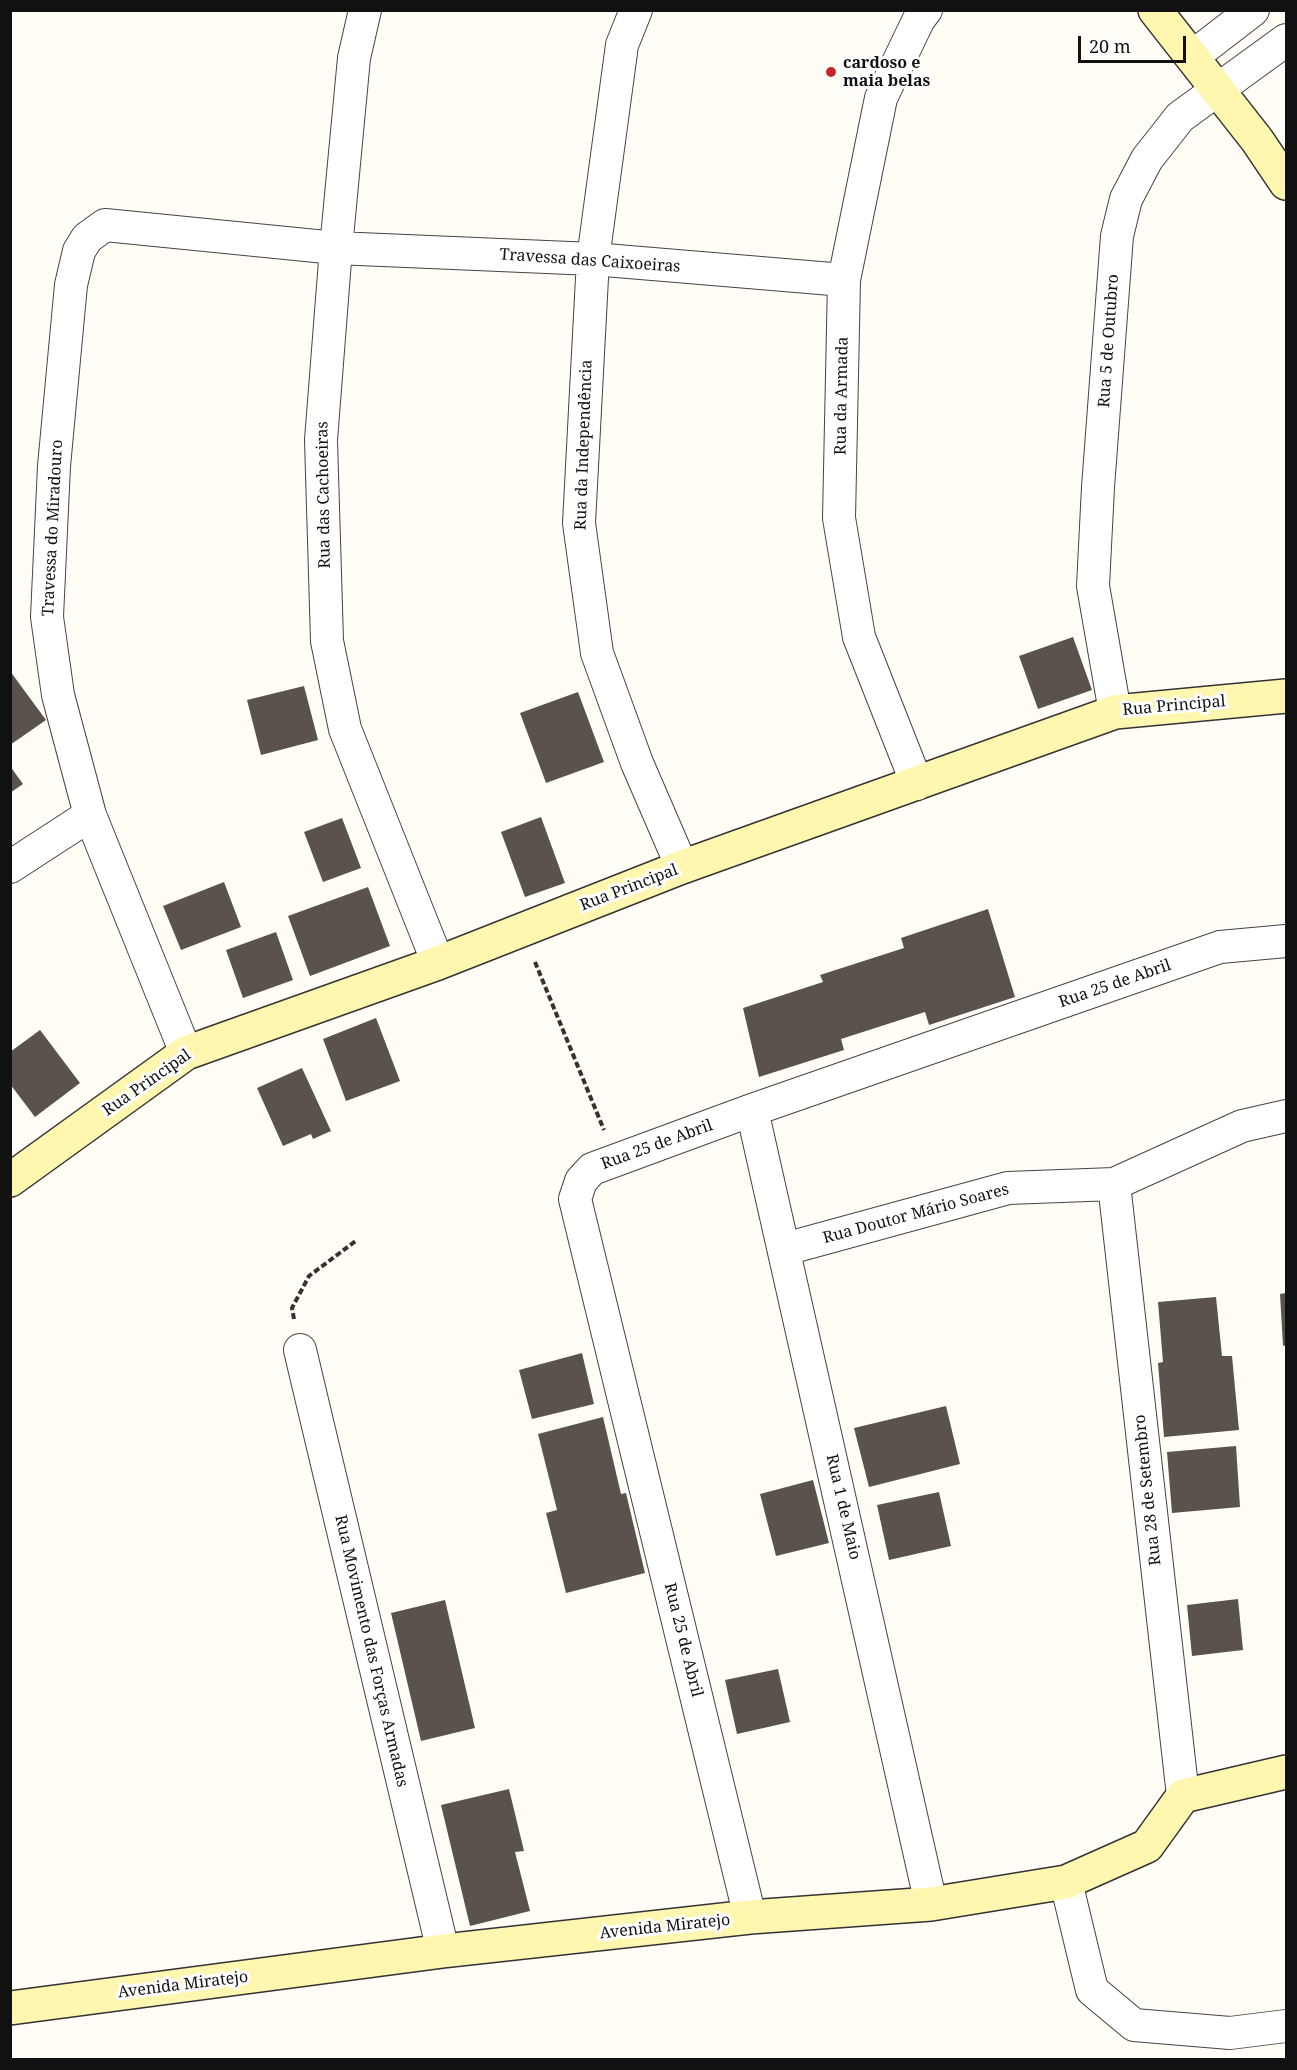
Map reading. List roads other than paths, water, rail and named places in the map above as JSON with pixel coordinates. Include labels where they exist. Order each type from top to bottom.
[{"type":"street","name":"Rua das Cachoeiras","points":[[365,10],[354,58],[321,440],[327,641],[345,729],[438,963]]},
{"type":"street","name":"Rua da Independência","points":[[636,10],[622,45],[593,259],[579,523],[597,653],[637,763],[682,867]]},
{"type":"street","name":"Rua da Armada","points":[[917,784],[859,637],[839,518],[844,280],[881,98],[919,19],[926,10]]},
{"type":"street","points":[[1155,10],[1257,140],[1287,183]]},
{"type":"street","points":[[1192,57],[1253,10]]},
{"type":"street","name":"Rua 5 de Outubro","points":[[1115,712],[1093,586],[1098,486],[1117,236],[1126,199],[1147,159],[1180,117],[1287,40]]},
{"type":"street","name":"Travessa do Miradouro","points":[[186,1053],[90,816],[58,695],[47,617],[54,466],[71,285],[79,251],[87,238],[105,225],[336,248]]},
{"type":"street","name":"Travessa das Caixoeiras","points":[[336,248],[593,259],[844,280]]},
{"type":"street","name":"Rua Principal","points":[[10,1180],[186,1053],[438,963],[682,867],[1115,712],[1287,696]]},
{"type":"street","points":[[10,867],[90,816]]},
{"type":"street","name":"Rua 25 de Abril","points":[[750,1917],[575,1199],[581,1181],[592,1169],[752,1110],[1220,947],[1287,941]]},
{"type":"street","name":"Rua 1 de Maio","points":[[752,1110],[931,1904]]},
{"type":"street","name":"Rua Doutor Mário Soares","points":[[785,1249],[1008,1188],[1114,1184],[1242,1126],[1287,1116]]},
{"type":"street","name":"Rua 28 de Setembro","points":[[1114,1184],[1183,1796]]},
{"type":"street","name":"Rua Movimento das Forças Armadas","points":[[300,1350],[442,1951]]},
{"type":"street","points":[[1183,1796],[1287,1772]]},
{"type":"street","name":"Avenida Miratejo","points":[[10,2008],[442,1951],[750,1917],[931,1904],[1066,1882],[1147,1846],[1183,1796]]},
{"type":"street","points":[[1066,1882],[1092,1990],[1134,2025],[1230,2033],[1287,2026]]},
{"type":"place","name":"cardoso e maia belas","points":[[831,72]]}]
